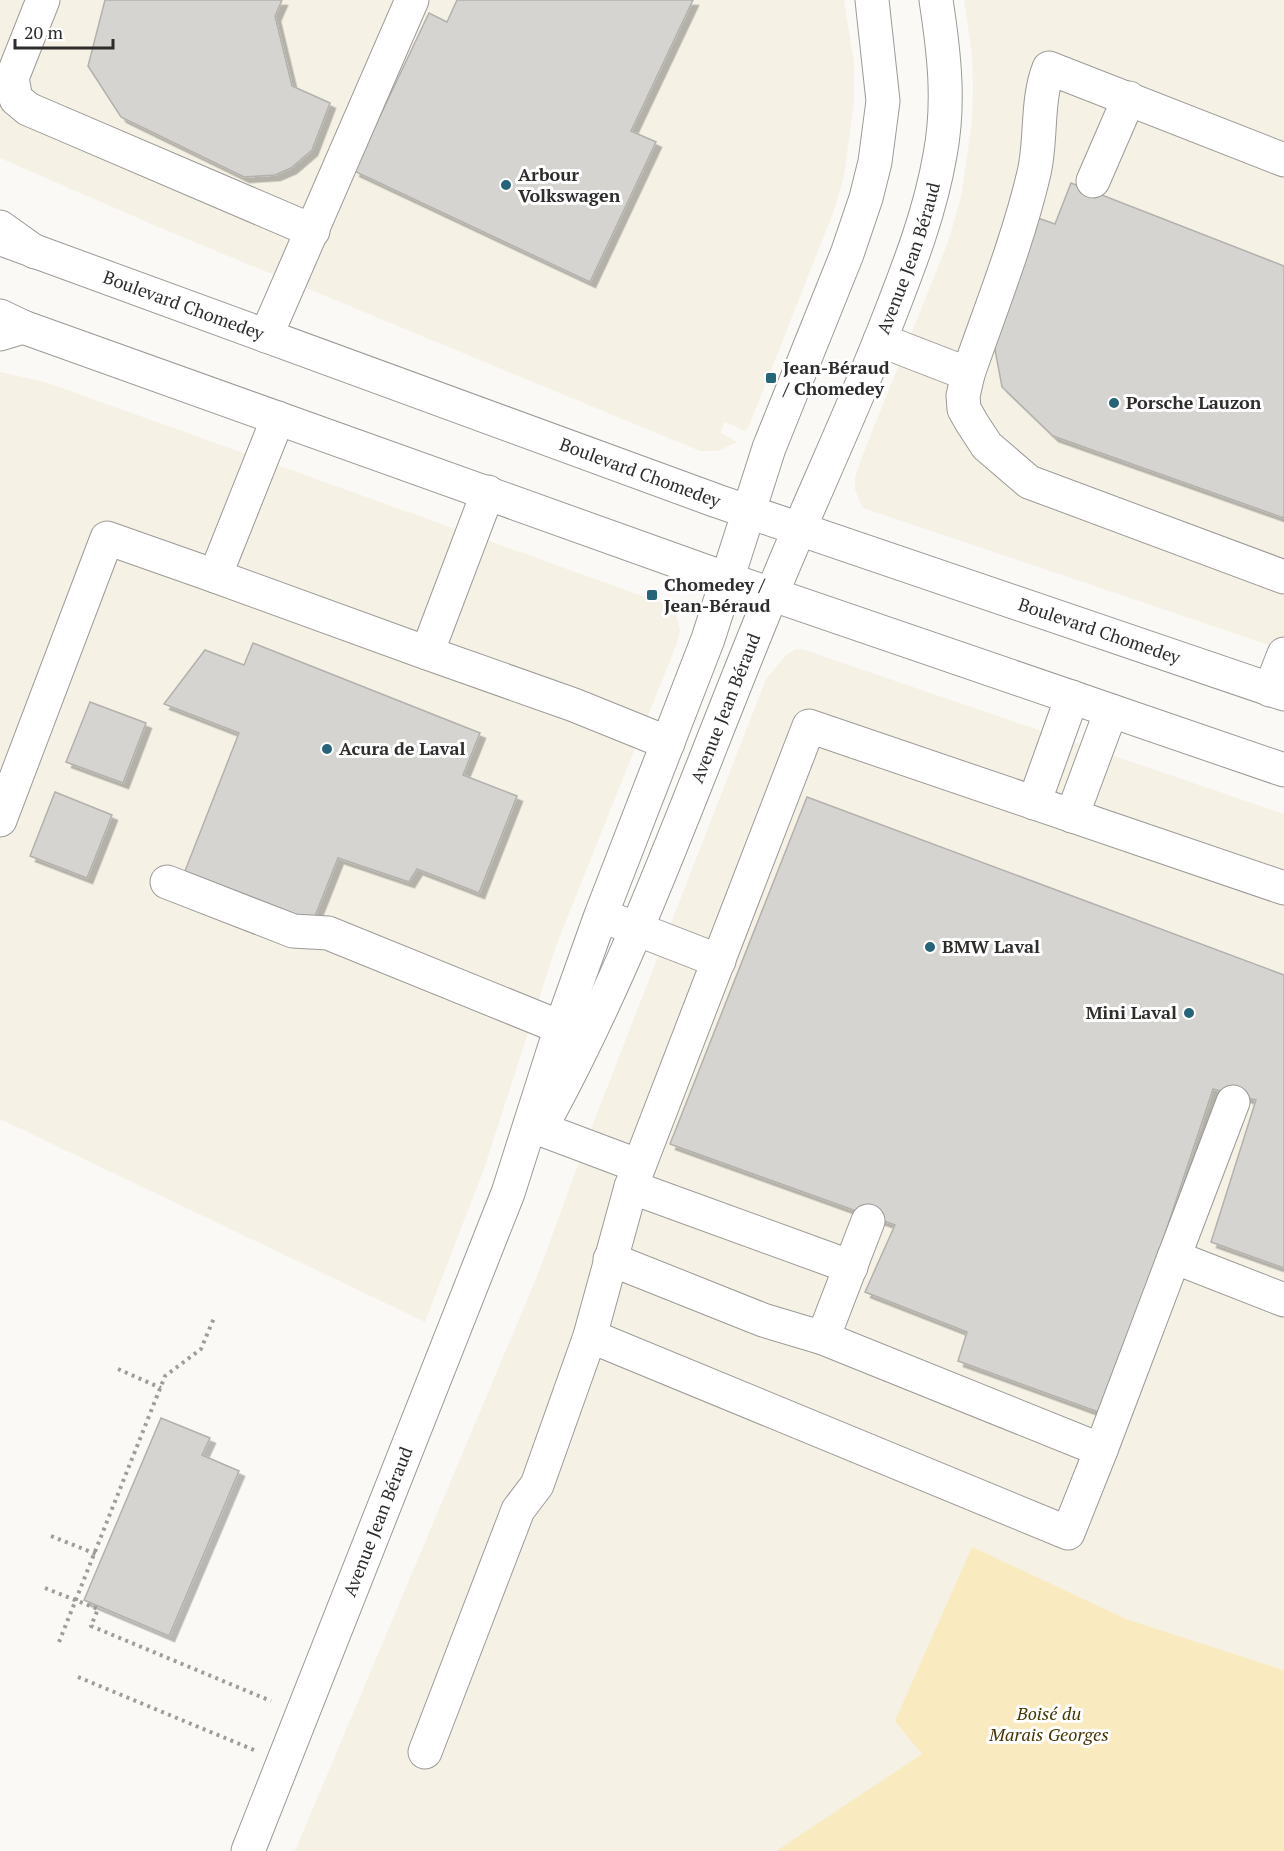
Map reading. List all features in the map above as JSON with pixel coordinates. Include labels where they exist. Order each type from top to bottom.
[{"type":"street","points":[[43,0],[9,61],[12,88],[16,99],[28,109],[313,231]]},
{"type":"street","points":[[266,336],[412,0]]},
{"type":"street","name":"Avenue Jean Béraud","points":[[575,1033],[601,915],[708,639],[769,448],[847,254],[875,162],[882,101],[872,0]]},
{"type":"street","name":"Avenue Jean Béraud","points":[[248,1851],[508,1193],[575,1033],[636,929],[771,593],[880,340],[923,229],[940,155],[946,86],[936,0]]},
{"type":"street","points":[[1284,160],[1049,68],[1044,82],[1036,163],[1028,197],[968,374],[963,396],[964,409],[987,446],[1029,482],[1284,577]]},
{"type":"street","points":[[1093,181],[1128,98]]},
{"type":"street","points":[[0,227],[35,252]]},
{"type":"street","name":"Boulevard Chomedey","points":[[0,239],[748,512],[1277,692]]},
{"type":"street","points":[[8,326],[278,418],[727,579],[1284,770]]},
{"type":"street","points":[[880,340],[968,374]]},
{"type":"street","points":[[216,576],[278,418]]},
{"type":"street","points":[[427,653],[488,492]]},
{"type":"street","points":[[0,820],[107,538],[574,705],[668,743]]},
{"type":"street","points":[[1277,692],[1284,654]]},
{"type":"street","points":[[1034,803],[1072,697]]},
{"type":"street","points":[[1072,816],[1111,711]]},
{"type":"street","points":[[425,1752],[518,1510],[537,1485],[590,1336],[635,1176],[809,726],[1284,888]]},
{"type":"street","points":[[166,882],[293,931],[328,933],[575,1033]]},
{"type":"street","points":[[601,915],[720,961]]},
{"type":"street","points":[[590,1336],[1068,1533],[1233,1102]]},
{"type":"street","points":[[536,1127],[635,1176],[850,1267]]},
{"type":"street","points":[[823,1338],[868,1221]]},
{"type":"street","points":[[1174,1257],[1284,1300]]},
{"type":"street","points":[[610,1259],[763,1320],[823,1338],[1101,1450]]},
{"type":"path","points":[[59,1642],[165,1376],[201,1349],[214,1318]]},
{"type":"path","points":[[118,1369],[161,1388]]},
{"type":"path","points":[[51,1536],[96,1554]]},
{"type":"path","points":[[45,1588],[98,1609],[91,1626],[278,1704]]},
{"type":"path","points":[[78,1677],[258,1751]]},
{"type":"shaded area","points":[[0,0],[844,0],[854,63],[854,100],[844,177],[833,213],[749,426],[746,431],[724,422],[721,433],[737,442],[718,451],[700,451],[163,229],[0,158]]},
{"type":"shaded area","points":[[964,0],[1284,0],[1284,650],[863,508],[855,490],[855,478],[948,242],[961,197],[972,122],[973,85],[972,54]]},
{"type":"shaded area","points":[[0,372],[45,382],[662,603],[677,617],[680,631],[677,643],[556,946],[484,1169],[425,1322],[0,1119]]},
{"type":"shaded area","points":[[796,649],[805,650],[1284,814],[1284,1670],[1126,1619],[776,1851],[295,1851],[538,1274],[594,1121],[766,679],[786,655]]},
{"type":"green space","name":"Boisé du Marais Georges","points":[[972,1547],[1126,1619],[1284,1670],[1284,1851],[776,1851],[922,1754],[895,1721]]},
{"type":"building","points":[[105,0],[282,0],[275,16],[292,86],[330,103],[312,150],[291,168],[275,175],[244,177],[121,117],[88,66]]},
{"type":"building","points":[[457,0],[693,0],[631,131],[656,142],[590,282],[354,171],[429,13],[447,22]]},
{"type":"building","points":[[1071,183],[1284,266],[1284,518],[1053,436],[1002,387],[993,339],[1035,217],[1055,224]]},
{"type":"building","points":[[253,643],[480,733],[463,775],[517,796],[479,893],[417,869],[409,882],[338,858],[313,921],[185,871],[239,733],[164,704],[205,650],[244,665]]},
{"type":"building","points":[[90,702],[146,723],[123,783],[66,762]]},
{"type":"building","points":[[55,792],[112,815],[87,878],[30,856]]},
{"type":"building","points":[[807,797],[1284,975],[1284,1268],[1211,1242],[1256,1100],[1213,1089],[1154,1267],[1101,1413],[958,1361],[967,1332],[865,1292],[895,1225],[670,1144]]},
{"type":"building","points":[[161,1418],[210,1438],[202,1455],[239,1471],[169,1636],[84,1600]]},
{"type":"place","name":"Arbour Volkswagen","points":[[506,185]]},
{"type":"place","name":"Jean-Béraud / Chomedey","points":[[771,378]]},
{"type":"place","name":"Porsche Lauzon","points":[[1114,403]]},
{"type":"place","name":"Chomedey / Jean-Béraud","points":[[652,595]]},
{"type":"place","name":"Acura de Laval","points":[[327,749]]},
{"type":"place","name":"BMW Laval","points":[[930,947]]},
{"type":"place","name":"Mini Laval","points":[[1189,1013]]}]
